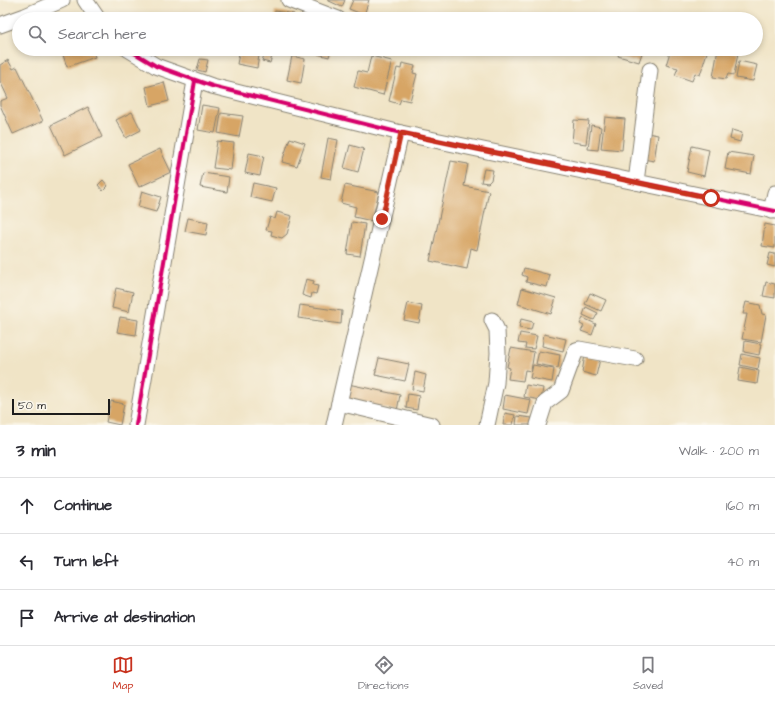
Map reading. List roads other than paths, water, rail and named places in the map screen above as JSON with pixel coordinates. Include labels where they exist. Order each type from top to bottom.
[{"type":"street","points":[[34,12],[62,0]]},
{"type":"street","points":[[85,0],[93,12]]},
{"type":"street","points":[[289,0],[320,12]]},
{"type":"street","points":[[0,25],[12,21]]},
{"type":"street","points":[[140,56],[156,66],[195,81],[401,133],[773,211],[775,193]]},
{"type":"street","points":[[636,182],[650,70]]},
{"type":"street","points":[[136,425],[195,81]]},
{"type":"street","points":[[334,425],[401,133]]},
{"type":"street","points":[[488,425],[496,383],[498,359],[497,330],[492,320]]},
{"type":"street","points":[[538,425],[544,403],[561,391],[576,350],[579,349],[636,360]]},
{"type":"street","points":[[339,403],[432,425]]}]
